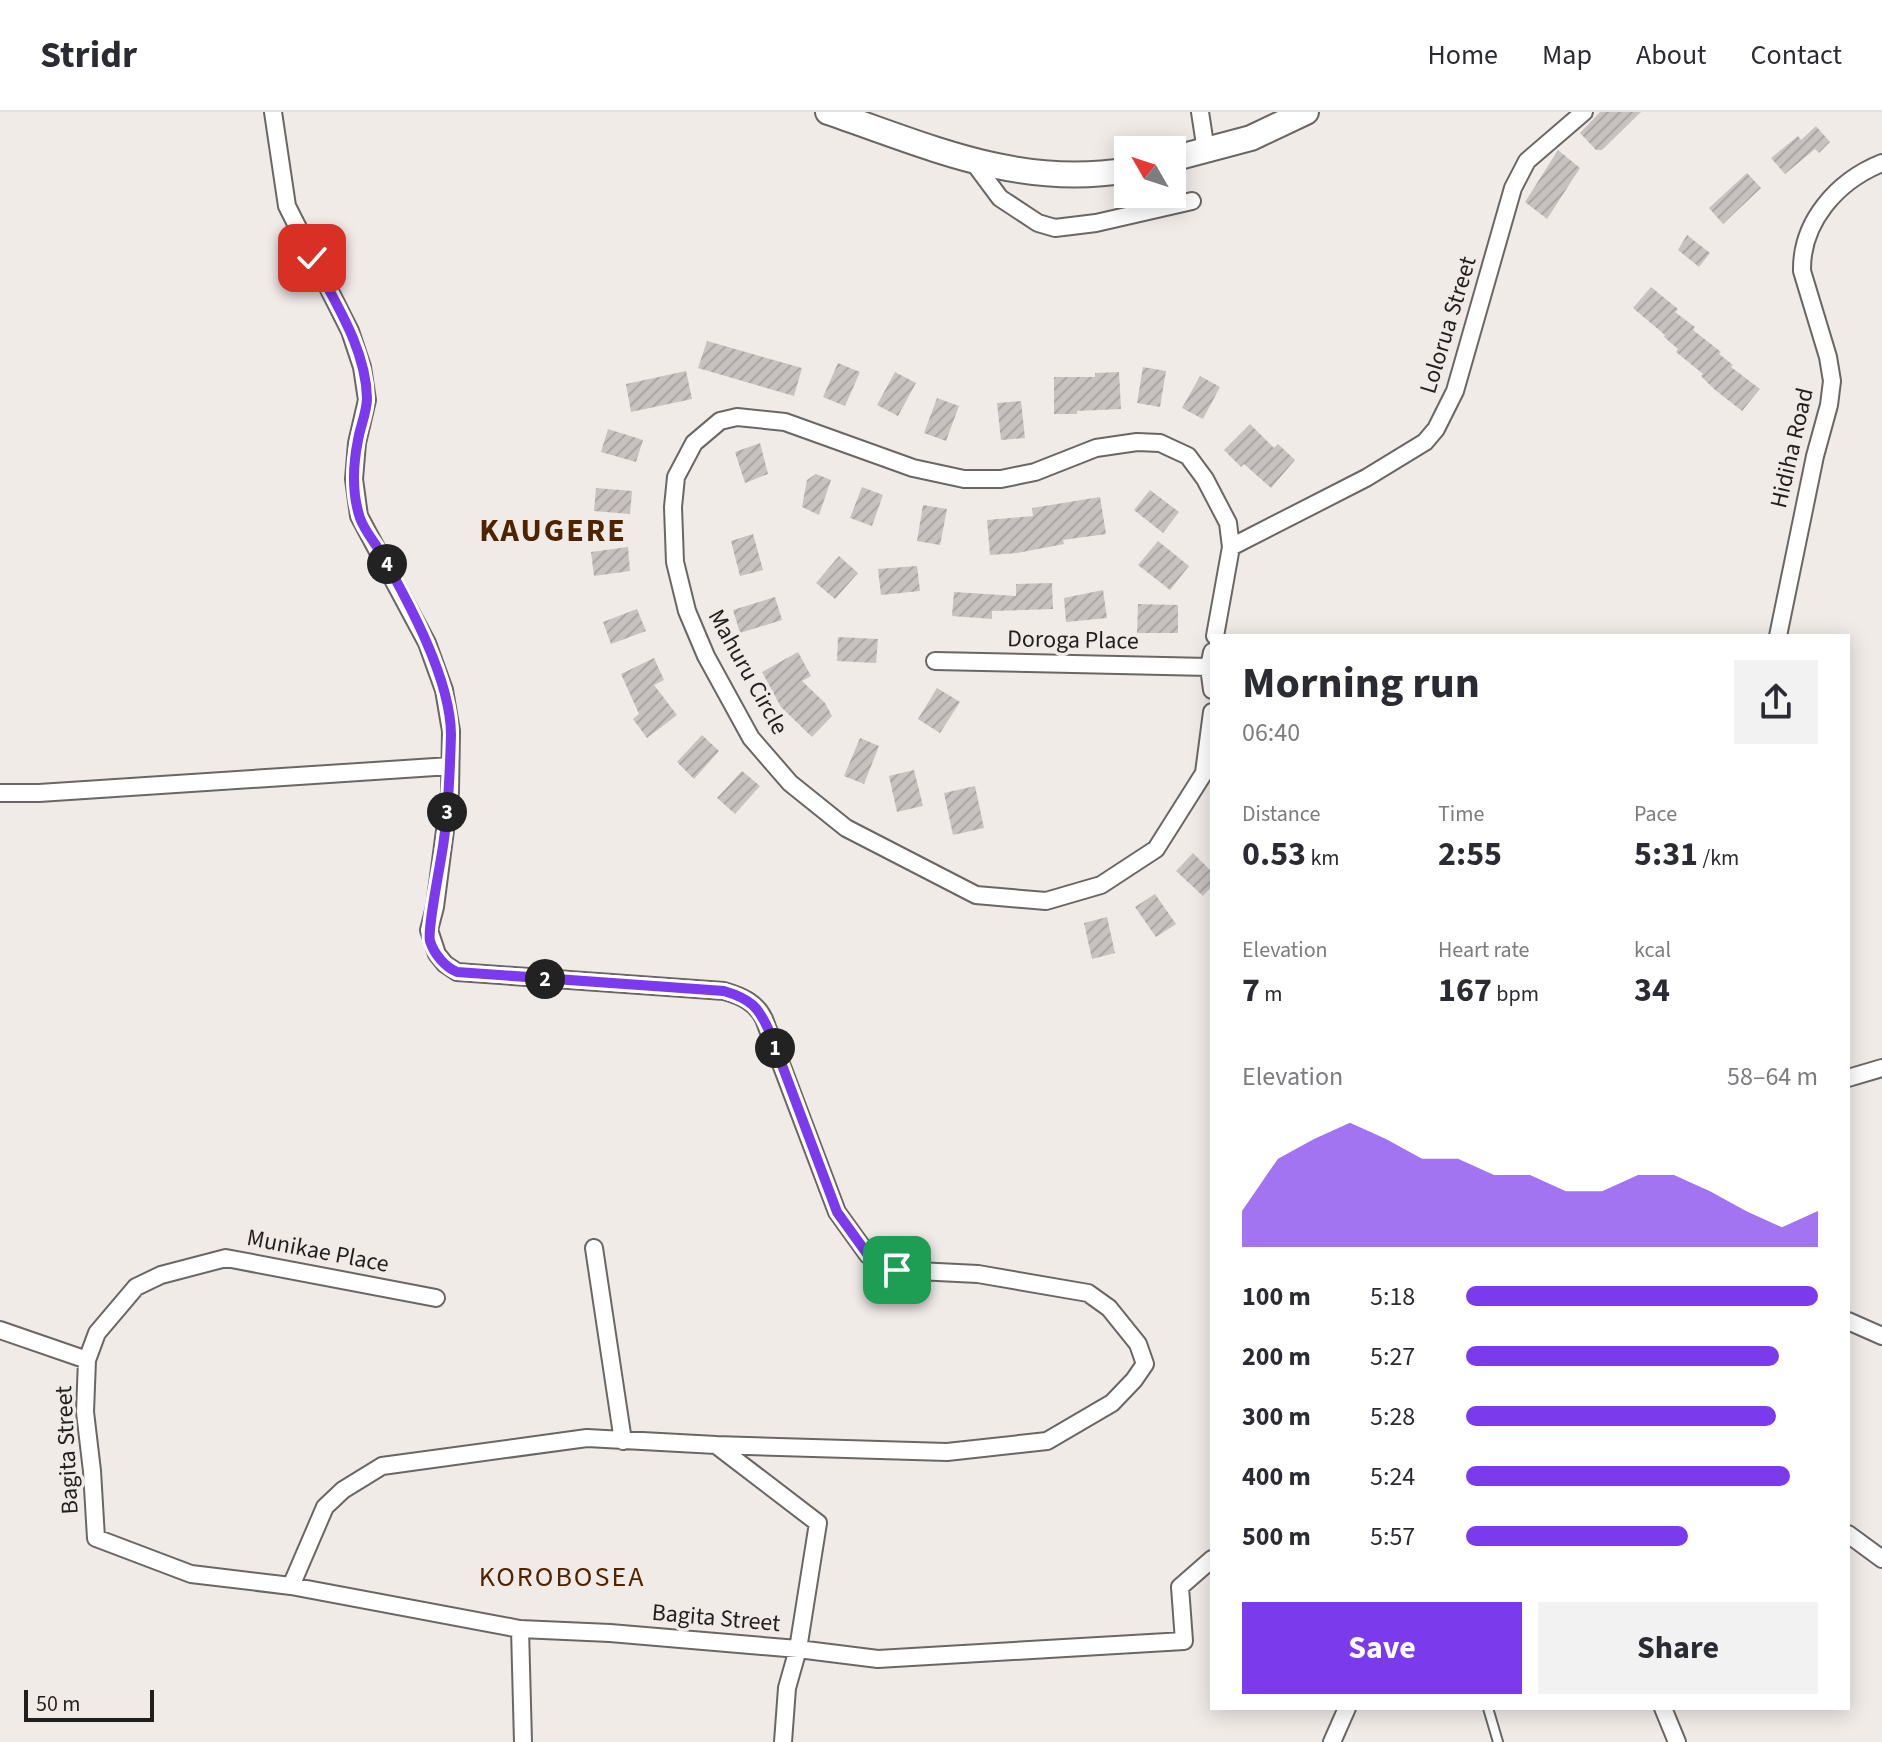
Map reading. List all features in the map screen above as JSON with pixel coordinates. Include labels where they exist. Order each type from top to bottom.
[{"type":"main road","points":[[828,112],[974,163],[1061,176],[1114,173]]},
{"type":"main road","points":[[1186,156],[1251,138],[1295,115]]},
{"type":"street","points":[[273,112],[287,206],[350,331],[362,367],[367,400],[357,443],[354,479],[359,516],[427,643],[444,690],[451,731],[450,766],[444,841],[429,930],[430,941],[437,954],[457,972],[724,991],[740,996],[759,1009],[764,1019],[837,1212],[868,1255],[897,1270],[978,1274],[1088,1293],[1109,1308],[1138,1344],[1145,1364],[1112,1403],[1047,1441],[947,1452],[587,1438],[382,1466],[343,1490],[325,1507],[291,1586]]},
{"type":"street","points":[[1200,112],[1206,151]]},
{"type":"street","name":"Lolorua Street","points":[[1231,547],[1366,478],[1425,442],[1436,429],[1455,391],[1513,188],[1527,161],[1584,112]]},
{"type":"street","points":[[974,163],[1000,198],[1038,223],[1055,228],[1096,223],[1192,201]]},
{"type":"street","name":"Hidiha Road","points":[[1778,634],[1832,381],[1828,357],[1802,271],[1802,258],[1810,230],[1826,204],[1851,180],[1882,163]]},
{"type":"street","name":"Mahuru Circle","points":[[1210,727],[1204,773],[1156,849],[1101,885],[1046,901],[976,895],[846,828],[790,783],[751,738],[706,656],[687,611],[675,562],[673,507],[676,477],[694,443],[720,421],[737,417],[785,422],[913,468],[964,479],[1001,479],[1035,472],[1096,448],[1137,442],[1160,443],[1188,456],[1205,479],[1228,523],[1231,547],[1215,634]]},
{"type":"street","name":"Doroga Place","points":[[935,661],[1210,660]]},
{"type":"street","points":[[0,793],[450,766]]},
{"type":"street","points":[[1850,1077],[1882,1068]]},
{"type":"street","points":[[594,1248],[623,1441]]},
{"type":"street","name":"Munikae Place","points":[[87,1360],[97,1333],[136,1287],[161,1275],[226,1258],[436,1298]]},
{"type":"street","points":[[1850,1322],[1882,1336]]},
{"type":"street","points":[[0,1330],[87,1360]]},
{"type":"street","name":"Bagita Street","points":[[87,1360],[85,1412],[96,1538],[191,1574],[291,1586],[520,1629],[610,1633],[878,1659],[1184,1641],[1180,1587],[1210,1561]]},
{"type":"street","points":[[716,1445],[818,1523],[798,1649],[787,1688],[783,1742]]},
{"type":"street","points":[[1850,1535],[1882,1559]]},
{"type":"street","points":[[520,1629],[523,1742]]},
{"type":"street","points":[[1332,1742],[1346,1710]]},
{"type":"street","points":[[1664,1710],[1677,1742]]},
{"type":"lane","points":[[1489,1710],[1498,1742]]},
{"type":"building","points":[[1600,112],[1641,112],[1602,150],[1596,150],[1580,133]]},
{"type":"building","points":[[1816,126],[1830,142],[1819,153],[1815,149],[1785,174],[1771,158],[1798,136],[1801,140]]},
{"type":"building","points":[[1558,150],[1580,168],[1547,219],[1525,202]]},
{"type":"building","points":[[1747,173],[1761,188],[1723,224],[1709,208]]},
{"type":"building","points":[[1687,235],[1710,253],[1699,267],[1678,250]]},
{"type":"building","points":[[1651,287],[1678,309],[1675,312],[1695,327],[1693,330],[1721,352],[1719,354],[1733,365],[1731,367],[1760,389],[1742,411],[1714,389],[1701,376],[1703,374],[1676,352],[1678,349],[1665,335],[1633,308]]},
{"type":"building","points":[[707,341],[802,368],[794,396],[698,368]]},
{"type":"building","points":[[838,363],[860,372],[845,406],[823,397]]},
{"type":"building","points":[[1143,367],[1166,371],[1160,407],[1137,403]]},
{"type":"building","points":[[686,371],[692,399],[631,412],[626,384]]},
{"type":"building","points":[[895,372],[916,383],[898,416],[877,405]]},
{"type":"building","points":[[1119,372],[1121,409],[1054,414],[1054,377],[1095,377],[1095,373]]},
{"type":"building","points":[[1200,376],[1220,387],[1203,419],[1182,408]]},
{"type":"building","points":[[937,398],[959,406],[946,441],[924,433]]},
{"type":"building","points":[[1021,401],[1025,438],[1001,440],[997,403]]},
{"type":"building","points":[[1250,424],[1274,448],[1278,444],[1295,460],[1271,488],[1244,464],[1241,467],[1224,450]]},
{"type":"building","points":[[608,429],[643,440],[636,462],[601,452]]},
{"type":"building","points":[[760,443],[768,474],[745,483],[735,452]]},
{"type":"building","points":[[816,474],[831,480],[819,515],[802,507],[807,480]]},
{"type":"building","points":[[862,487],[883,495],[872,526],[850,518]]},
{"type":"building","points":[[596,488],[632,491],[630,514],[594,511]]},
{"type":"building","points":[[1150,490],[1179,512],[1163,533],[1134,510]]},
{"type":"building","points":[[1100,497],[1106,534],[1063,540],[1064,544],[1017,553],[990,555],[987,520],[1033,516],[1032,508]]},
{"type":"building","points":[[923,505],[947,509],[940,545],[917,541]]},
{"type":"building","points":[[753,534],[763,570],[740,576],[731,541]]},
{"type":"building","points":[[1158,541],[1189,566],[1170,590],[1138,565]]},
{"type":"building","points":[[628,547],[630,571],[594,576],[591,552]]},
{"type":"building","points":[[839,556],[858,573],[835,599],[816,583]]},
{"type":"building","points":[[917,566],[920,591],[881,595],[878,569]]},
{"type":"building","points":[[1052,583],[1053,609],[992,611],[992,619],[952,616],[954,592],[1016,596],[1016,584]]},
{"type":"building","points":[[1103,590],[1107,618],[1066,622],[1064,598]]},
{"type":"building","points":[[775,597],[782,620],[740,633],[733,610]]},
{"type":"building","points":[[1138,604],[1178,605],[1178,633],[1137,633]]},
{"type":"building","points":[[637,609],[646,631],[611,644],[603,622]]},
{"type":"building","points":[[838,637],[878,639],[876,663],[837,661]]},
{"type":"building","points":[[798,652],[811,676],[802,681],[825,703],[832,716],[812,737],[781,707],[762,672]]},
{"type":"building","points":[[654,658],[664,680],[654,685],[677,715],[647,738],[633,719],[639,714],[621,674]]},
{"type":"building","points":[[937,688],[960,702],[940,733],[918,719]]},
{"type":"building","points":[[702,735],[719,751],[694,779],[677,762]]},
{"type":"building","points":[[860,738],[879,746],[864,784],[844,776]]},
{"type":"building","points":[[914,770],[923,806],[897,812],[889,776]]},
{"type":"building","points":[[742,771],[760,786],[735,814],[717,798]]},
{"type":"building","points":[[975,786],[984,828],[953,835],[944,793]]},
{"type":"building","points":[[1193,853],[1210,870],[1210,888],[1203,896],[1176,871]]},
{"type":"building","points":[[1155,894],[1176,924],[1156,937],[1135,907]]},
{"type":"building","points":[[1107,917],[1115,953],[1092,959],[1084,923]]},
{"type":"district","name":"KAUGERE","points":[[553,531]]},
{"type":"district","name":"KOROBOSEA","points":[[562,1577]]},
{"type":"route","points":[[312,258],[350,331],[362,367],[367,400],[357,443],[354,479],[359,516],[427,643],[444,690],[451,731],[450,792],[435,907],[429,930],[430,941],[437,954],[457,972],[724,991],[749,1002],[759,1009],[770,1033],[837,1212],[868,1255],[897,1270]]}]
